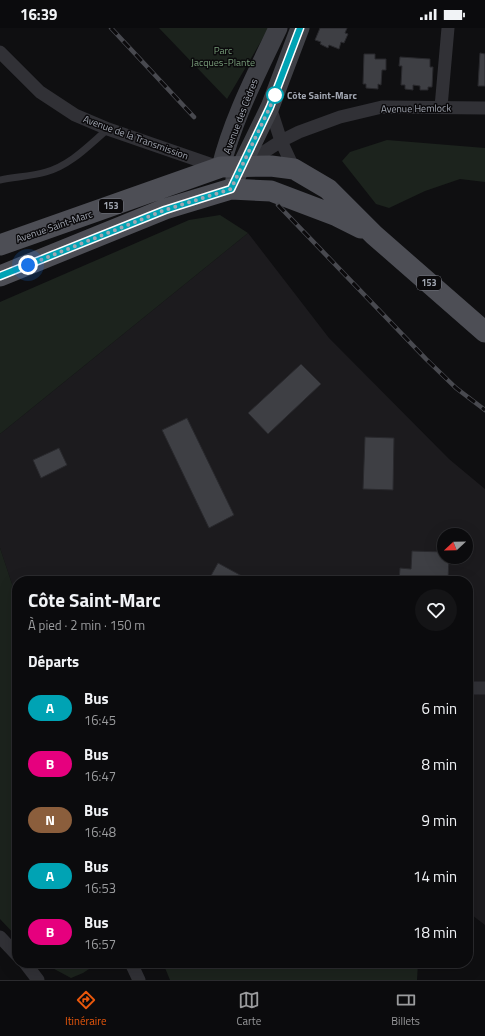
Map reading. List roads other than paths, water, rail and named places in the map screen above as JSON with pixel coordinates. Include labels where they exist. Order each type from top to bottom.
[{"type":"main road","name":"153","points":[[231,167],[271,166],[294,170],[328,188],[374,235],[485,332]]},
{"type":"main road","name":"Avenue Saint-Marc","points":[[0,245],[231,167]]},
{"type":"main road","name":"153","points":[[0,276],[165,210],[231,189],[271,191],[336,216],[374,235]]},
{"type":"street","name":"Avenue des Cèdres","points":[[231,189],[231,167],[227,143],[241,106],[278,28]]},
{"type":"street","name":"Avenue des Cèdres","points":[[231,167],[270,107],[300,28]]},
{"type":"street","points":[[441,107],[448,28]]},
{"type":"street","name":"Avenue de la Transmission","points":[[0,52],[40,92],[75,116],[108,129],[231,167]]},
{"type":"street","points":[[270,107],[281,141],[294,170]]},
{"type":"street","name":"Avenue Hemlock","points":[[231,167],[299,132],[340,117],[382,107],[485,108]]},
{"type":"street","points":[[473,688],[485,688]]},
{"type":"street","points":[[0,937],[12,949]]},
{"type":"street","points":[[29,968],[38,980]]},
{"type":"street","points":[[133,968],[138,980]]},
{"type":"lane","points":[[0,180],[46,172],[62,165],[73,159],[108,129]]},
{"type":"railway","points":[[111,28],[194,117]]},
{"type":"railway","points":[[278,205],[426,359],[456,388],[485,410]]},
{"type":"place","name":"Côte Saint-Marc","points":[[275,95]]},
{"type":"park label","name":"Parc Jacques-Plante","points":[[223,56]]}]
